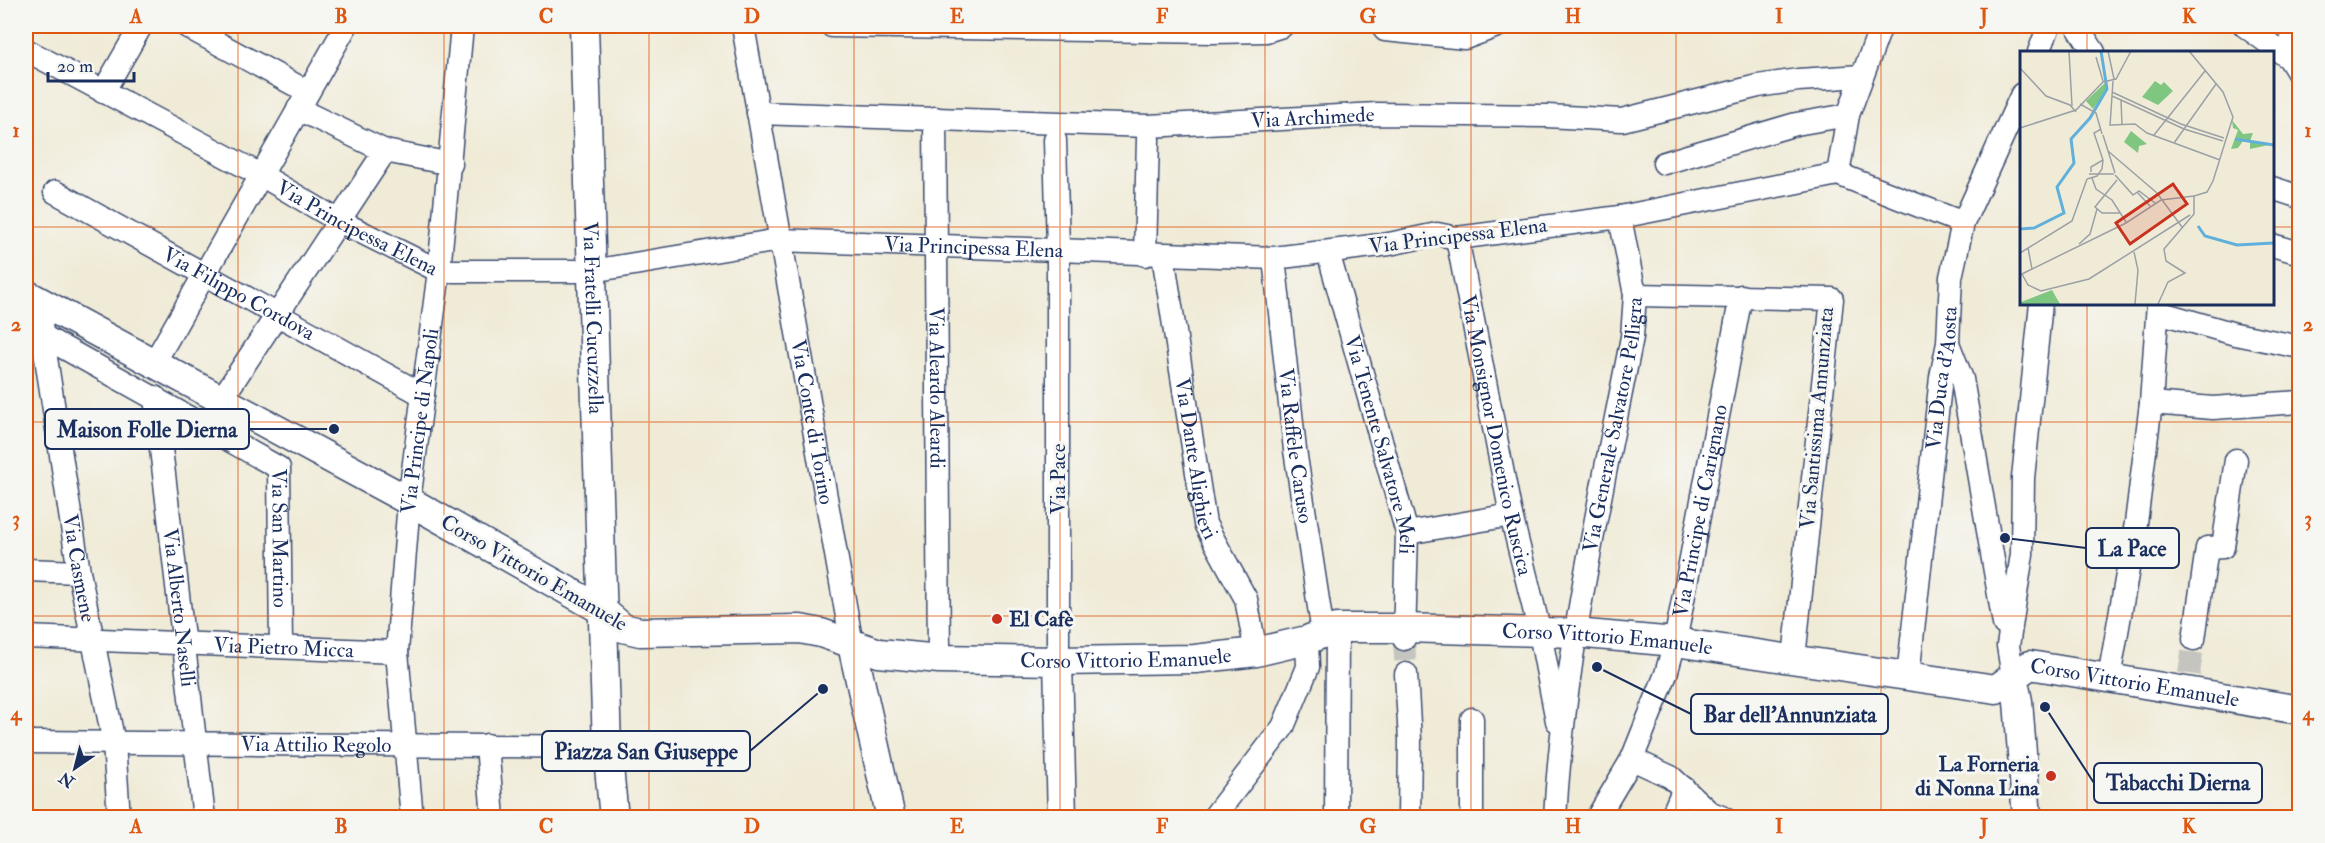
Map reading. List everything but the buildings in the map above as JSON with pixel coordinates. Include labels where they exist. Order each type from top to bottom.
[{"type":"street","points":[[103,92],[141,26]]},
{"type":"street","points":[[186,26],[385,151],[451,164]]},
{"type":"street","points":[[154,363],[346,26]]},
{"type":"street","name":"Via Principe di Napoli","points":[[412,818],[397,652],[409,501],[451,164],[462,26]]},
{"type":"street","name":"Via Fratelli Cucuzzella","points":[[584,26],[607,747],[614,818]]},
{"type":"street","name":"Via Conte di Torino","points":[[742,26],[852,645],[891,818]]},
{"type":"street","points":[[832,26],[1213,32],[1266,31],[1282,26]]},
{"type":"street","points":[[1385,30],[1465,38],[1497,26]]},
{"type":"street","points":[[1881,26],[1848,115],[1838,174],[1963,224]]},
{"type":"street","points":[[2039,51],[2049,26]]},
{"type":"street","points":[[2076,26],[2093,51]]},
{"type":"street","points":[[2245,26],[2294,67]]},
{"type":"street","points":[[2294,26],[2294,67]]},
{"type":"street","name":"Via Principessa Elena","points":[[26,50],[261,176],[339,221],[439,271],[592,271],[780,240],[1274,258],[1389,244],[1437,234],[1456,238],[1620,217],[1838,174]]},
{"type":"street","name":"Via Archimede","points":[[758,112],[1148,126],[1377,114],[1547,116],[1622,120],[1758,86],[1798,80],[1862,76]]},
{"type":"street","name":"Via Duca d'Aosta","points":[[1908,676],[1941,377],[1948,343],[1951,277],[1963,224],[2020,98]]},
{"type":"street","points":[[1664,163],[1796,124],[1848,115]]},
{"type":"street","name":"Via Aleardo Aleardi","points":[[934,118],[939,658]]},
{"type":"street","name":"Via Dante Alighieri","points":[[1148,139],[1154,255],[1205,524],[1246,599],[1256,652]]},
{"type":"street","name":"Via Pace","points":[[1055,140],[1058,249],[1058,661],[1062,818]]},
{"type":"street","points":[[222,400],[385,151]]},
{"type":"street","points":[[2274,189],[2300,197]]},
{"type":"street","name":"Via Filippo Cordova","points":[[55,192],[423,395]]},
{"type":"street","name":"Via Generale Salvatore Pelligra","points":[[1560,740],[1575,633],[1632,337],[1635,295],[1620,217]]},
{"type":"street","name":"Via Monsignor Domenico Ruscica","points":[[1456,238],[1511,515],[1540,633],[1560,740]]},
{"type":"street","points":[[2274,245],[2300,253]]},
{"type":"street","name":"Via Tenente Salvatore Meli","points":[[1328,252],[1407,533],[1404,633]]},
{"type":"street","name":"Via Raffele Caruso","points":[[1274,258],[1319,642],[1338,675],[1336,818]]},
{"type":"street","name":"Corso Vittorio Emanuele","points":[[26,294],[409,501],[602,610],[623,628],[640,632],[800,629],[821,633],[879,652],[939,658],[1058,661],[1195,658],[1404,633],[1575,633],[1675,642],[1996,689],[2030,665],[2109,678],[2188,683],[2300,710]]},
{"type":"street","name":"Via Santissima Annunziata","points":[[1635,295],[1832,299],[1794,658]]},
{"type":"street","name":"Via Principe di Carignano","points":[[1597,818],[1632,759],[1666,674],[1675,642],[1741,296]]},
{"type":"street","points":[[2008,646],[2022,554],[2023,478],[2041,304]]},
{"type":"street","points":[[2109,678],[2136,523],[2151,403],[2158,308],[2235,334],[2300,347]]},
{"type":"street","name":"Via San Martino","points":[[36,327],[279,468],[281,647]]},
{"type":"street","name":"Via Casmene","points":[[36,327],[79,572],[114,743],[119,818]]},
{"type":"street","points":[[1948,343],[1962,379],[2018,701],[2027,818]]},
{"type":"street","name":"Via Alberto Naselli","points":[[155,398],[204,818]]},
{"type":"street","points":[[2151,403],[2213,408],[2300,402]]},
{"type":"street","points":[[2194,639],[2207,548],[2223,547],[2236,460]]},
{"type":"street","points":[[1407,533],[1511,515]]},
{"type":"street","points":[[26,570],[79,572]]},
{"type":"street","name":"Via Pietro Micca","points":[[26,637],[397,652]]},
{"type":"street","points":[[1319,642],[1338,675]]},
{"type":"street","points":[[1213,818],[1283,727],[1319,642]]},
{"type":"street","points":[[1406,674],[1410,740],[1409,818]]},
{"type":"street","points":[[1472,719],[1472,818]]},
{"type":"street","points":[[1555,818],[1560,740]]},
{"type":"street","name":"Via Attilio Regolo","points":[[26,742],[607,747]]},
{"type":"street","points":[[488,745],[493,818]]},
{"type":"street","points":[[1632,759],[1671,777],[1709,812],[1724,818]]},
{"type":"street","points":[[1671,818],[1684,789]]},
{"type":"tunnel","points":[[1404,639],[1406,674]]},
{"type":"tunnel","points":[[2189,674],[2194,639]]},
{"type":"place","name":"Maison Folle Dierna","points":[[334,429]]},
{"type":"place","name":"La Pace","points":[[2005,538]]},
{"type":"place","name":"El Cafè","points":[[997,619]]},
{"type":"place","name":"Bar dell'Annunziata","points":[[1597,667]]},
{"type":"place","name":"Piazza San Giuseppe","points":[[823,689]]},
{"type":"place","name":"Tabacchi Dierna","points":[[2045,707]]},
{"type":"place","name":"La Forneria di Nonna Lina","points":[[2051,776]]}]
